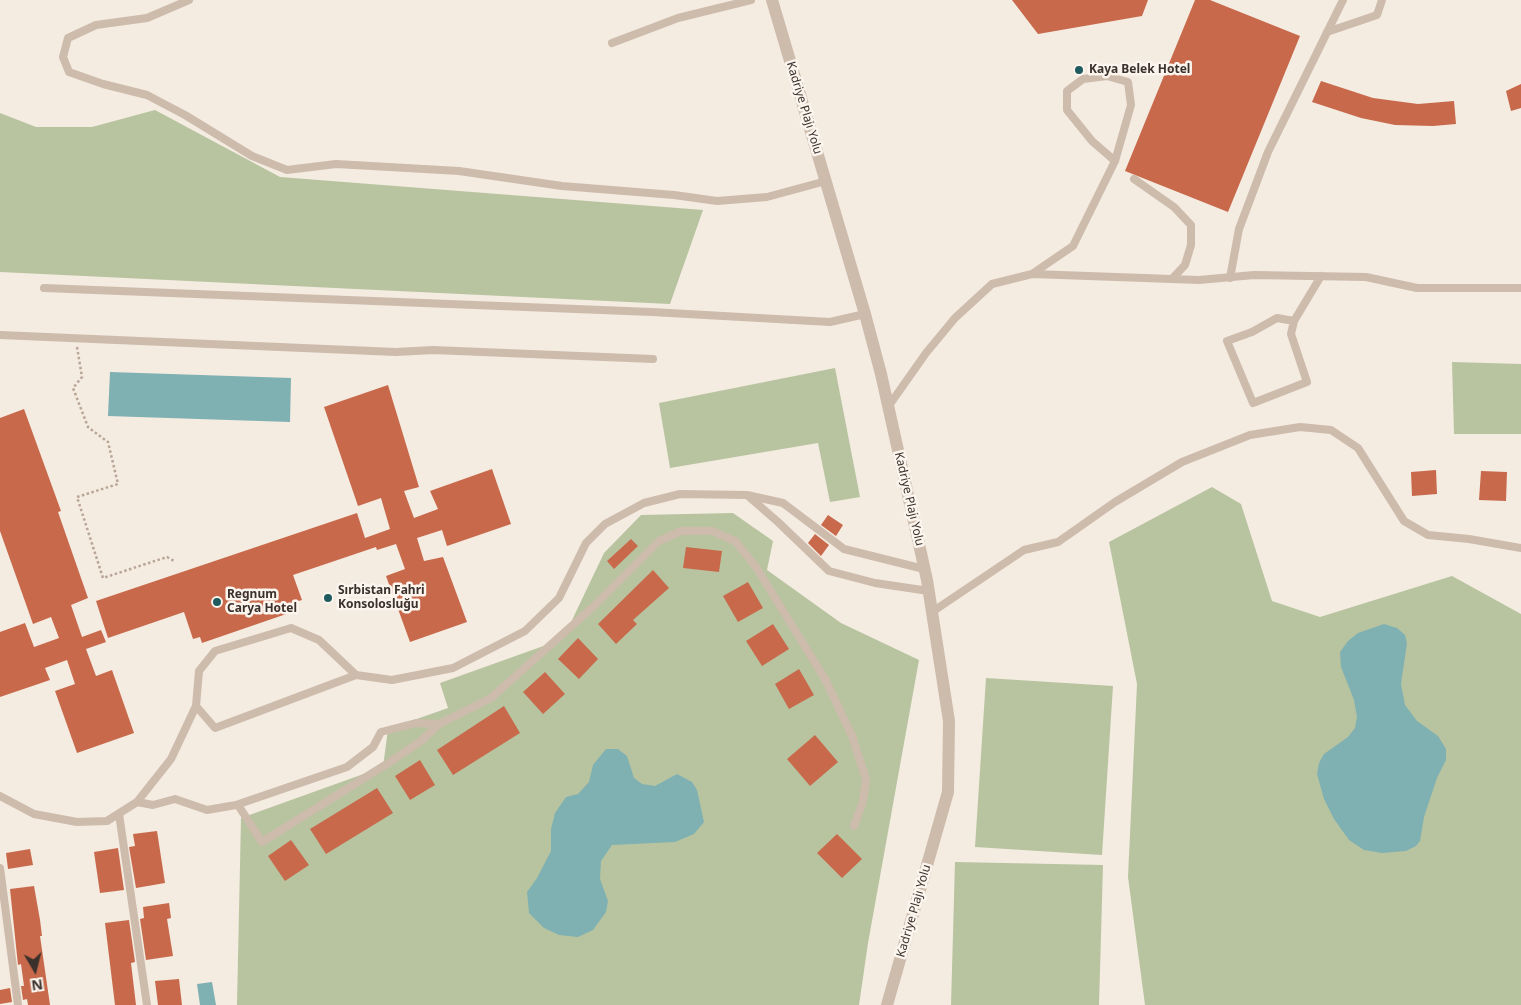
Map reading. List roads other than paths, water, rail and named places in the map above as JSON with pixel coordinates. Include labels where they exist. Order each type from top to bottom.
[{"type":"street","name":"Kadriye Plajı Yolu","points":[[772,0],[865,314],[888,407],[924,569],[949,721],[948,792],[887,1005]]},
{"type":"lane","points":[[189,0],[147,18],[96,25],[68,38],[63,57],[69,72],[103,84],[147,95],[185,115],[252,156],[288,170],[336,164],[459,171],[562,186],[674,195],[717,201],[767,197],[826,181]]},
{"type":"lane","points":[[612,42],[678,18],[751,0]]},
{"type":"lane","points":[[1230,278],[1239,229],[1268,152],[1344,0]]},
{"type":"lane","points":[[1327,32],[1377,14],[1382,0]]},
{"type":"lane","points":[[1032,274],[1073,246],[1115,162],[1131,105],[1128,82],[1107,76],[1083,79],[1066,91],[1067,110],[1092,141],[1115,162]]},
{"type":"lane","points":[[1134,179],[1174,207],[1191,225],[1191,246],[1185,265],[1172,278]]},
{"type":"lane","points":[[888,407],[955,318],[992,284],[1032,274],[1172,278],[1230,278],[1254,275],[1366,277],[1417,288],[1521,288]]},
{"type":"lane","points":[[1294,322],[1277,318],[1252,332],[1227,341],[1252,403],[1307,382],[1291,334],[1294,322],[1321,276]]},
{"type":"lane","points":[[44,288],[830,322],[865,314]]},
{"type":"lane","points":[[0,335],[396,352],[433,350],[653,359]]},
{"type":"lane","points":[[932,612],[1024,550],[1058,542],[1115,502],[1182,462],[1250,435],[1300,427],[1331,430],[1358,448],[1404,521],[1428,536],[1468,539],[1521,548]]},
{"type":"lane","points":[[196,706],[215,728],[356,675],[392,680],[453,668],[525,631],[559,598],[586,543],[605,524],[644,503],[680,494],[746,495],[783,503],[844,549],[924,569]]},
{"type":"lane","points":[[746,495],[778,522],[829,571],[875,582],[928,591]]},
{"type":"lane","points":[[238,804],[262,842],[390,762],[421,741],[439,724],[491,698],[519,675],[659,541],[681,530],[712,531],[735,542],[756,567],[825,679],[852,736],[866,779],[862,801],[854,826]]},
{"type":"lane","points":[[0,796],[34,814],[77,822],[107,821],[137,802],[171,759],[196,706],[199,671],[215,651],[291,628],[319,640],[356,675]]},
{"type":"lane","points":[[137,802],[153,805],[175,799],[207,810],[238,804],[348,767],[373,747],[381,732],[416,723],[439,724]]},
{"type":"lane","points":[[118,814],[147,1005]]},
{"type":"lane","points":[[0,868],[18,1005]]},
{"type":"water","points":[[110,372],[291,378],[290,422],[108,416]]},
{"type":"water","points":[[1384,624],[1397,628],[1405,635],[1407,643],[1401,684],[1405,705],[1417,721],[1438,736],[1446,749],[1446,760],[1437,778],[1424,817],[1420,841],[1416,846],[1406,851],[1382,853],[1364,850],[1349,840],[1334,819],[1324,799],[1317,774],[1319,763],[1324,754],[1348,737],[1355,728],[1357,717],[1354,700],[1341,667],[1340,652],[1348,641],[1358,633]]},
{"type":"water","points":[[606,749],[618,749],[627,756],[634,778],[642,784],[655,786],[677,774],[692,782],[697,790],[704,822],[694,834],[675,842],[612,845],[601,861],[600,879],[608,901],[606,912],[593,930],[578,937],[559,935],[544,928],[529,913],[527,892],[537,878],[551,851],[551,829],[555,813],[566,797],[578,794],[589,782],[593,765]]},
{"type":"water","points":[[212,982],[216,1005],[200,1005],[197,984]]},
{"type":"place","name":"Kaya Belek Hotel","points":[[1079,70]]},
{"type":"place","name":"Sırbistan Fahri Konsolosluğu","points":[[328,598]]},
{"type":"place","name":"Regnum Carya Hotel","points":[[217,602]]}]
